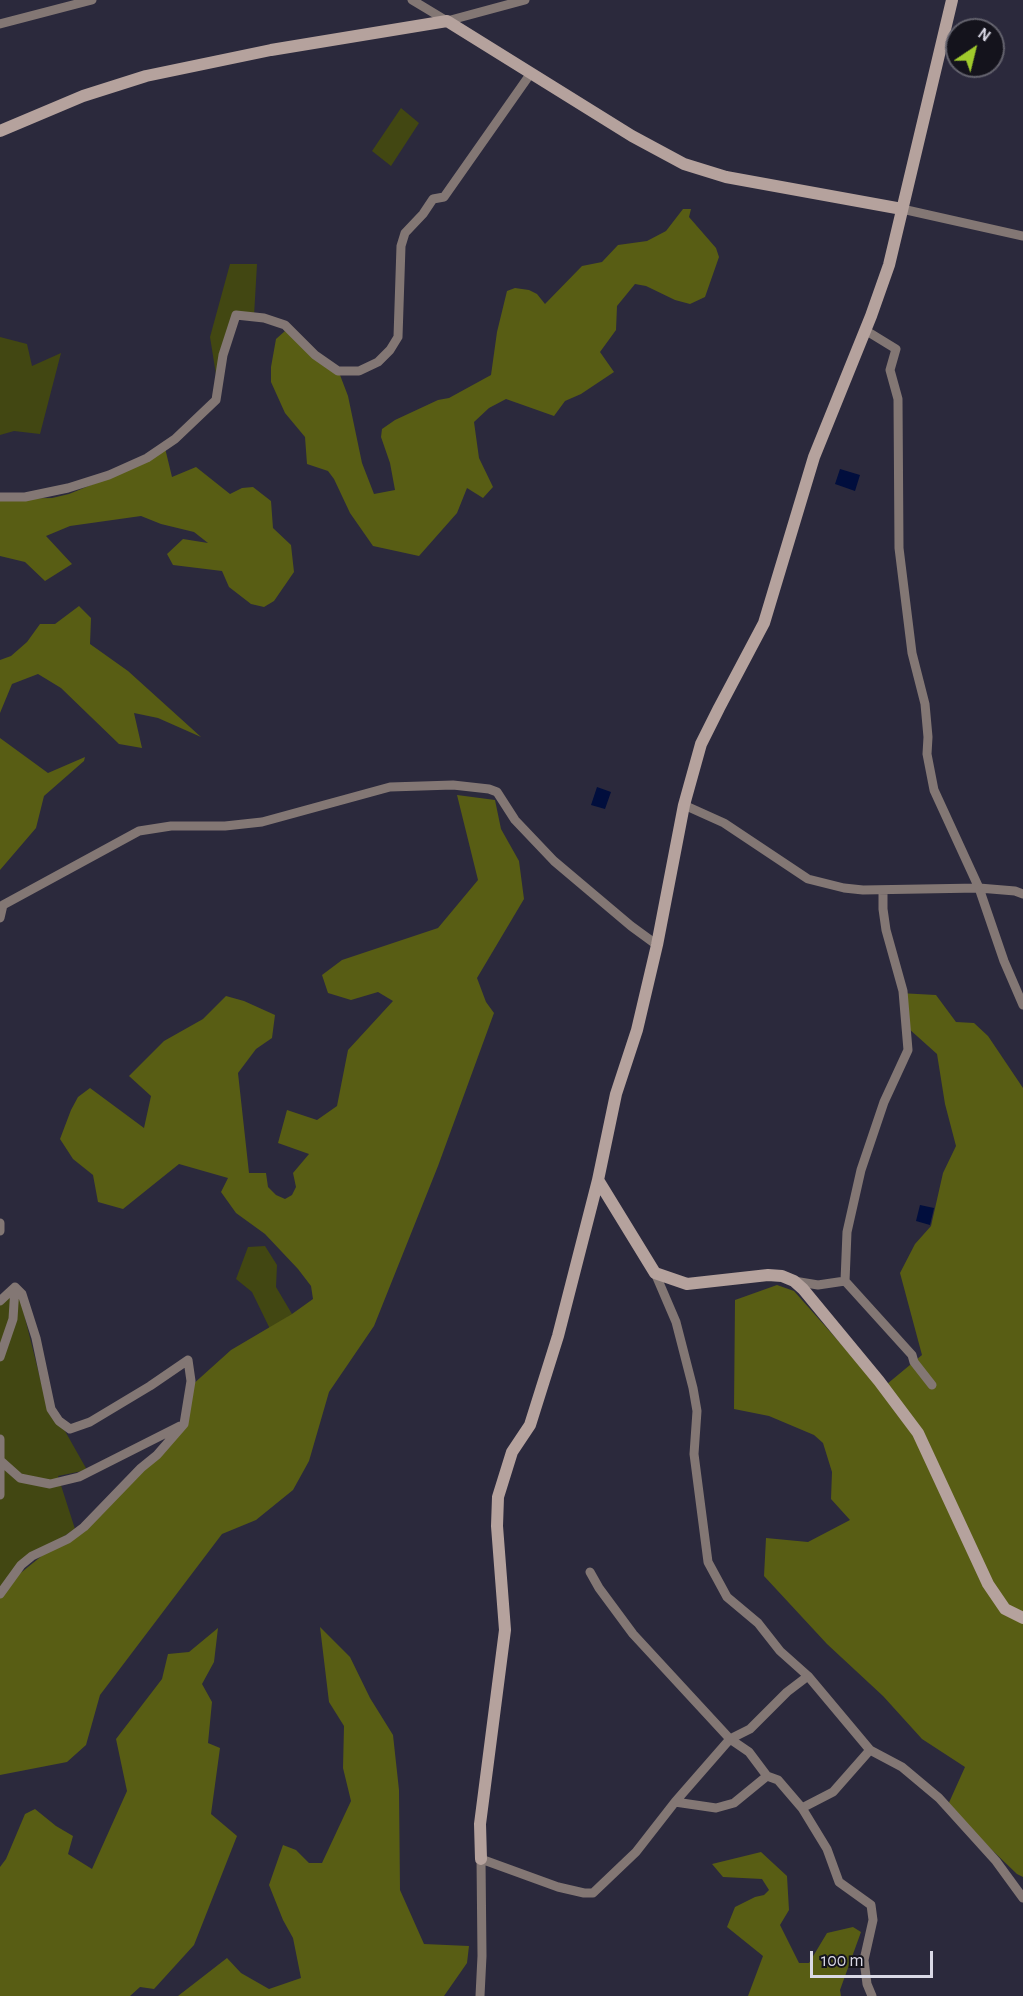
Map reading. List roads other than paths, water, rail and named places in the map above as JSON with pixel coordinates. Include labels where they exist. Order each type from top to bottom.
[{"type":"street","points":[[0,24],[92,0]]},
{"type":"street","points":[[412,0],[665,155],[692,167],[726,177],[902,209],[1023,236]]},
{"type":"street","points":[[0,131],[83,96],[146,76],[271,50],[447,21],[525,0]]},
{"type":"street","points":[[480,1996],[482,1956],[480,1824],[505,1630],[497,1526],[498,1497],[512,1452],[530,1425],[545,1381],[598,1180],[616,1094],[637,1030],[657,945],[684,805],[701,744],[764,623],[814,457],[889,265],[952,0]]},
{"type":"street","points":[[0,497],[26,497],[68,488],[110,475],[147,458],[176,439],[216,399],[223,355],[236,315],[264,318],[285,325],[315,355],[338,371],[359,371],[378,362],[390,350],[398,337],[401,246],[405,233],[423,214],[433,199],[444,197],[531,73]]},
{"type":"street","points":[[865,330],[896,349],[890,370],[898,399],[899,548],[912,653],[925,704],[927,754],[934,790],[979,888],[1004,961],[1023,1005]]},
{"type":"street","points":[[0,918],[3,905],[140,831],[171,826],[225,826],[262,822],[390,787],[453,785],[497,792],[515,820],[554,861],[630,926],[657,945]]},
{"type":"street","points":[[684,805],[724,823],[808,879],[844,888],[884,890],[979,888],[1015,891],[1023,894]]},
{"type":"street","points":[[884,890],[883,909],[886,930],[903,991],[908,1050],[885,1102],[861,1170],[848,1232],[845,1281],[912,1355],[914,1362],[932,1385]]},
{"type":"street","points":[[598,1180],[655,1273],[676,1322],[697,1411],[694,1454],[708,1563],[727,1597],[758,1623],[780,1651],[808,1676],[870,1750],[902,1767],[939,1798],[996,1862],[1023,1898]]},
{"type":"street","points":[[0,1223],[0,1231]]},
{"type":"street","points":[[655,1273],[687,1284],[768,1275],[819,1285],[845,1281]]},
{"type":"street","points":[[794,1281],[835,1326],[918,1433],[988,1584],[1005,1608],[1023,1618]]},
{"type":"street","points":[[0,1301],[15,1287]]},
{"type":"street","points":[[0,1357],[13,1319],[15,1287]]},
{"type":"street","points":[[0,1594],[21,1565],[68,1539],[84,1527],[141,1468],[158,1455],[184,1424],[191,1381],[188,1360],[90,1422],[70,1429],[59,1421],[51,1409],[36,1338],[22,1294],[15,1287]]},
{"type":"street","points":[[1,1461],[20,1478],[50,1484],[79,1477],[184,1424]]},
{"type":"street","points":[[0,1439],[0,1495]]},
{"type":"street","points":[[590,1572],[598,1588],[633,1634],[730,1739],[749,1752],[767,1776],[778,1780],[802,1808],[826,1849],[839,1882],[871,1905],[873,1920],[864,1960],[867,1984],[872,1996]]},
{"type":"street","points":[[481,1858],[558,1887],[593,1893],[636,1852],[675,1802],[730,1739],[750,1729],[787,1692],[808,1676]]},
{"type":"street","points":[[802,1808],[833,1792],[870,1750]]},
{"type":"street","points":[[675,1802],[716,1808],[734,1803],[767,1776]]}]
